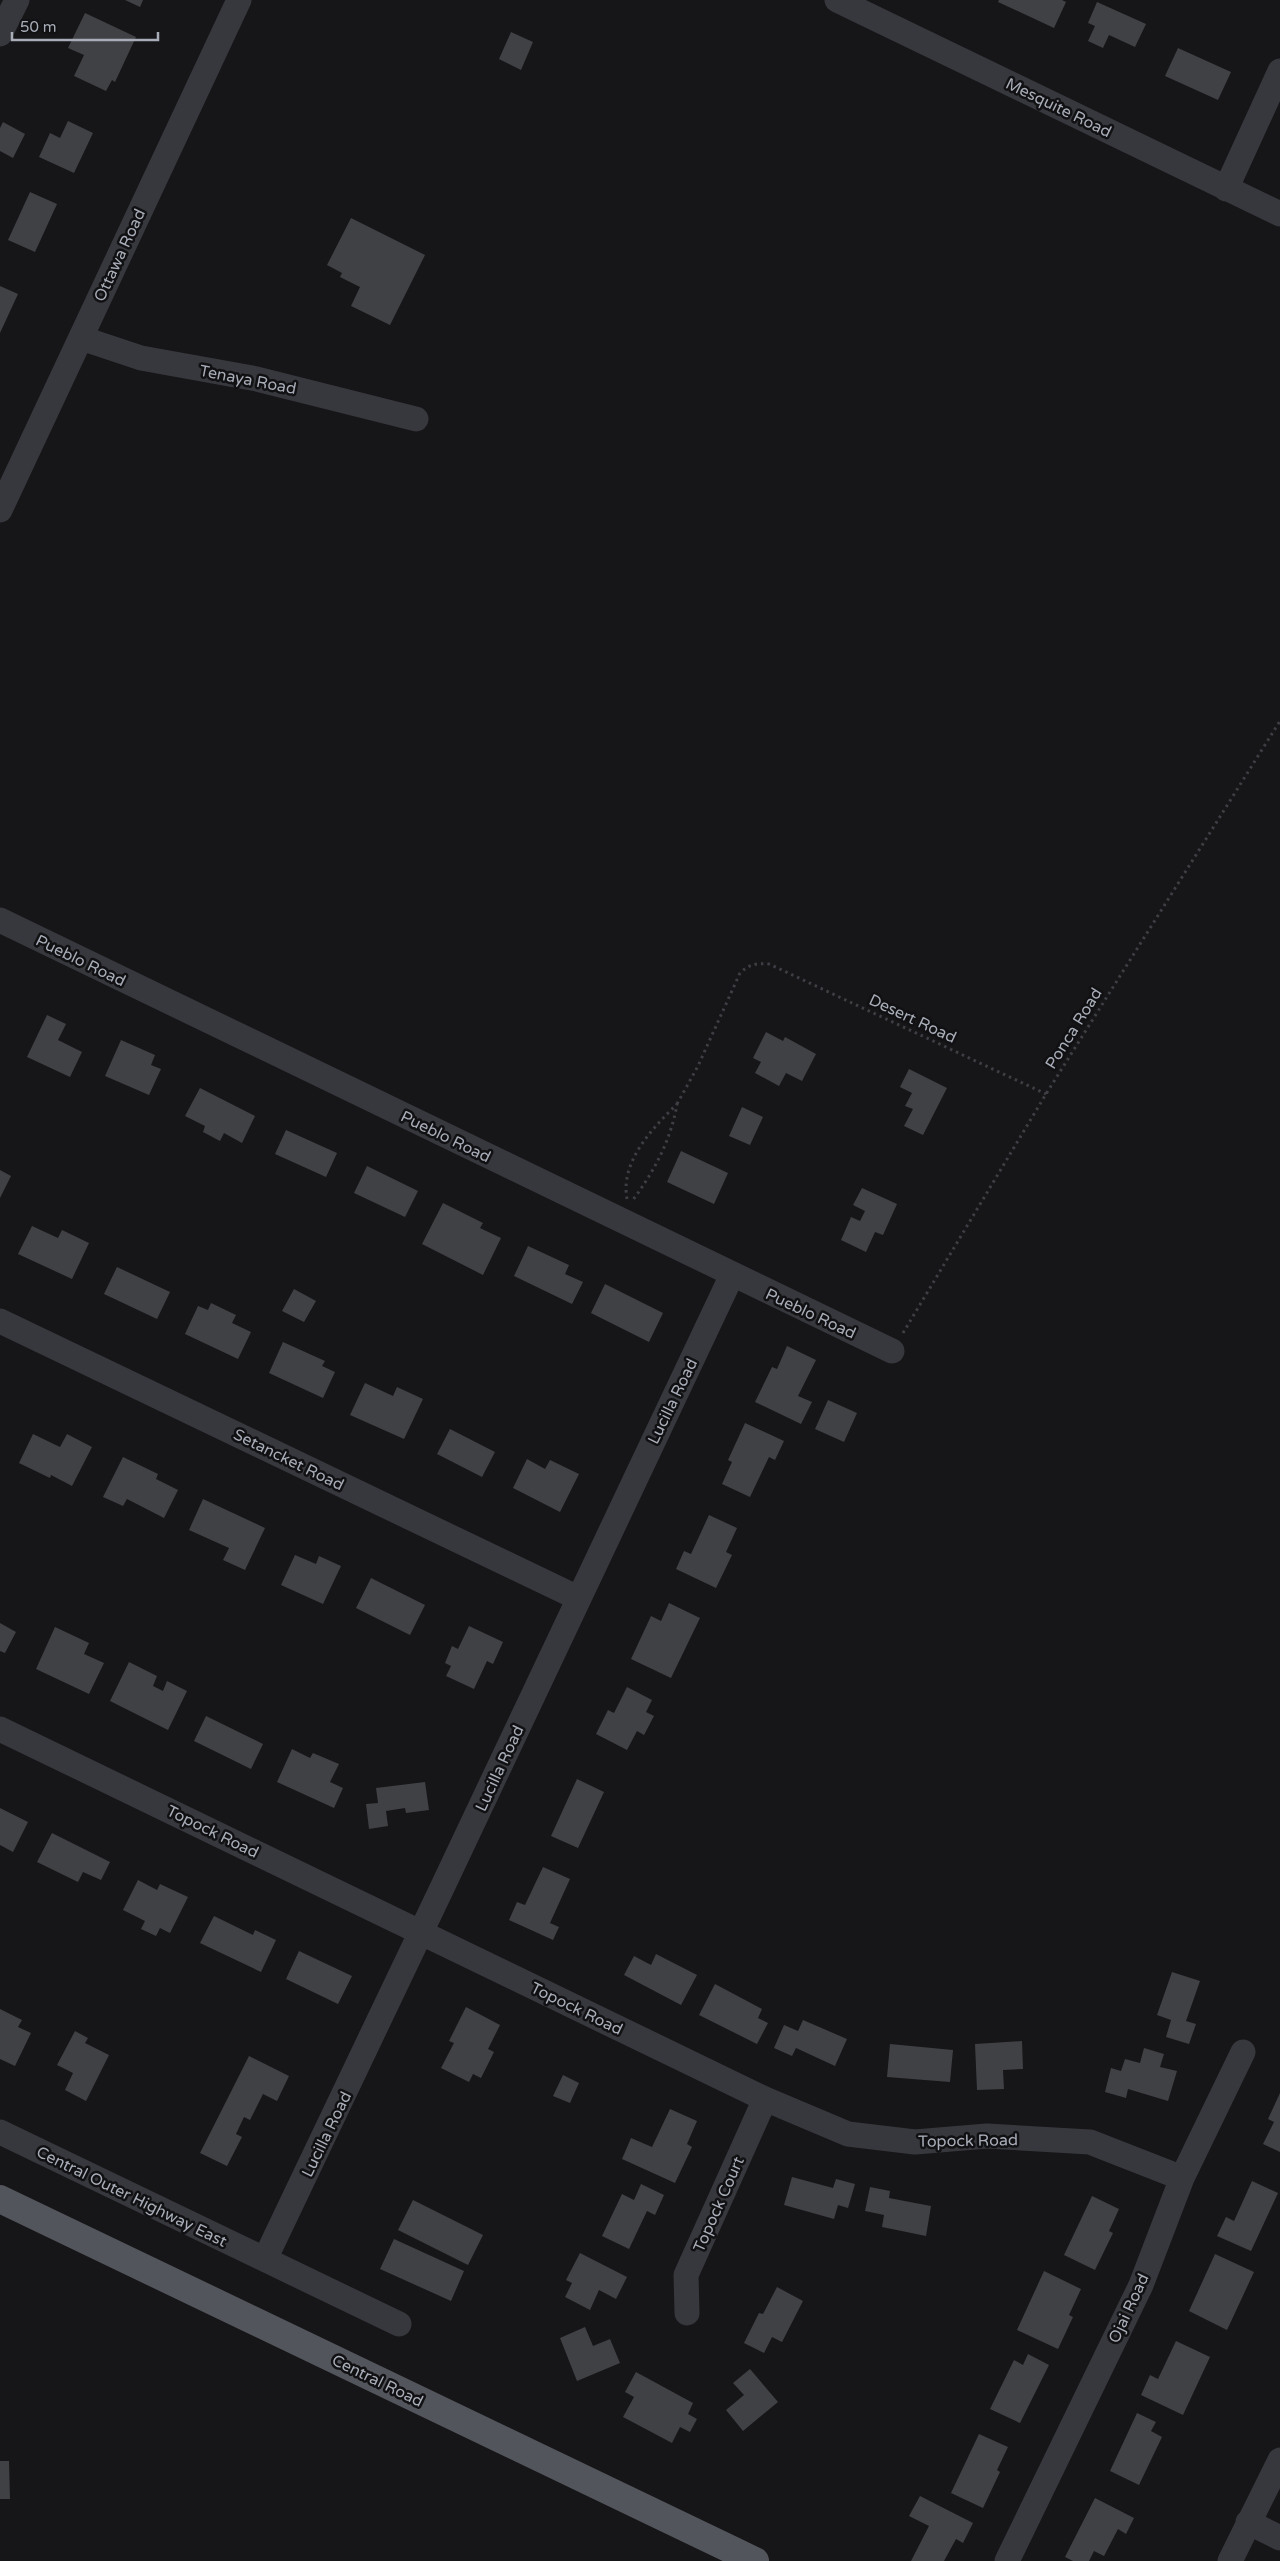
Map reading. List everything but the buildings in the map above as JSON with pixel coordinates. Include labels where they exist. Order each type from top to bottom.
[{"type":"main road","name":"Central Road","points":[[0,2199],[755,2561]]},
{"type":"street","points":[[0,34],[17,0]]},
{"type":"street","name":"Ottawa Road","points":[[0,510],[239,0]]},
{"type":"street","name":"Mesquite Road","points":[[837,0],[1280,214]]},
{"type":"street","points":[[1226,189],[1280,71]]},
{"type":"street","name":"Tenaya Road","points":[[81,338],[141,358],[257,379],[416,419]]},
{"type":"street","name":"Pueblo Road","points":[[0,920],[892,1352]]},
{"type":"street","name":"Lucilla Road","points":[[265,2259],[423,1932],[578,1598],[732,1275]]},
{"type":"street","name":"Setancket Road","points":[[0,1321],[578,1598]]},
{"type":"street","name":"Topock Road","points":[[0,1729],[765,2099],[848,2134],[915,2142],[987,2136],[1090,2142],[1182,2178]]},
{"type":"street","name":"Ojai Road","points":[[1007,2561],[1141,2285],[1182,2178],[1243,2052]]},
{"type":"street","name":"Topock Court","points":[[687,2313],[686,2275],[765,2099]]},
{"type":"street","name":"Central Outer Highway East","points":[[0,2132],[399,2324]]},
{"type":"street","points":[[1230,2561],[1280,2460]]},
{"type":"street","points":[[1248,2522],[1280,2538]]},
{"type":"path","name":"Ponca Road","points":[[892,1352],[1046,1094],[1280,721]]},
{"type":"path","name":"Desert Road","points":[[677,1104],[698,1066],[740,973],[751,965],[769,964],[1046,1094]]},
{"type":"path","points":[[677,1104],[674,1127],[665,1147],[652,1171],[628,1205],[626,1178],[634,1157],[663,1118],[677,1104]]}]
